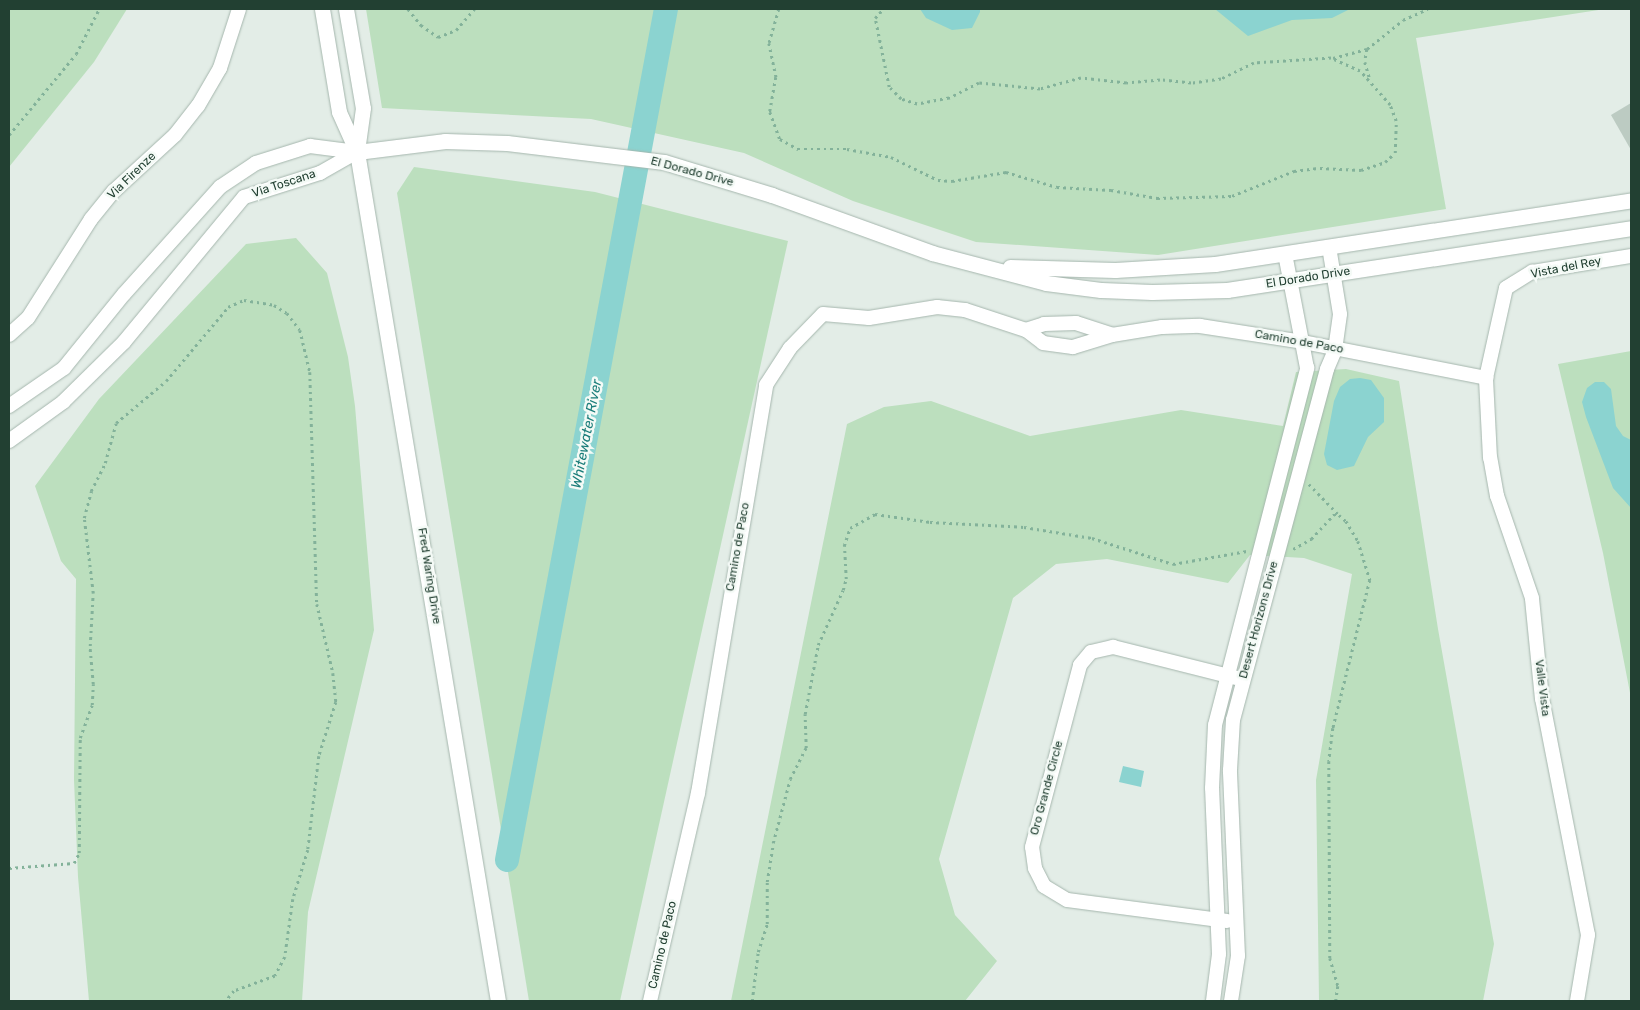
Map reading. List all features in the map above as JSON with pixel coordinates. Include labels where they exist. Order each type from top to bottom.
[{"type":"main road","name":"Fred Waring Drive","points":[[322,9],[339,112],[357,152],[498,1001]]},
{"type":"main road","name":"Fred Waring Drive","points":[[346,9],[363,108],[357,152]]},
{"type":"main road","name":"El Dorado Drive","points":[[357,152],[444,141],[507,143],[664,162],[772,195],[932,253],[986,265],[1046,283],[1110,290],[1193,292],[1291,282],[1631,228]]},
{"type":"main road","name":"El Dorado Drive","points":[[986,265],[1157,269],[1285,254],[1631,200]]},
{"type":"street","name":"Via Firenze","points":[[9,335],[28,318],[90,219],[114,190],[175,135],[198,106],[220,68],[239,9]]},
{"type":"street","name":"Via Toscana","points":[[9,406],[64,368],[124,294],[220,186],[256,163],[310,146],[357,152]]},
{"type":"street","name":"Via Toscana","points":[[9,442],[63,402],[124,342],[244,197],[320,173],[357,152]]},
{"type":"street","name":"Desert Horizons Drive","points":[[1231,1001],[1238,956],[1238,921],[1230,743],[1243,680],[1327,369],[1335,350],[1340,314],[1329,247]]},
{"type":"street","name":"Desert Horizons Drive","points":[[1213,1001],[1218,975],[1218,921],[1212,748],[1227,675],[1307,368],[1285,254]]},
{"type":"street","name":"Vista del Rey","points":[[1486,378],[1506,288],[1532,272],[1631,256]]},
{"type":"street","name":"Camino de Paco","points":[[650,1001],[698,793],[766,385],[790,348],[823,314],[869,318],[938,307],[965,310],[1026,330],[1043,343],[1073,347],[1112,335],[1162,327],[1200,326],[1303,342],[1335,350],[1486,378]]},
{"type":"street","name":"Camino de Paco","points":[[1026,330],[1044,324],[1076,323],[1112,335]]},
{"type":"street","name":"Valle Vista","points":[[1486,378],[1490,458],[1497,496],[1532,598],[1542,699],[1588,936],[1577,1001]]},
{"type":"street","name":"Oro Grande Circle","points":[[1238,921],[1218,921],[1067,900],[1044,886],[1035,868],[1032,847],[1086,656],[1098,648],[1114,647],[1243,680]]},
{"type":"path","points":[[9,135],[76,54],[99,9]]},
{"type":"path","points":[[408,9],[424,29],[438,36],[456,30],[474,9]]},
{"type":"path","points":[[779,9],[769,44],[776,77],[770,112],[780,139],[798,149],[847,149],[891,157],[938,180],[952,181],[1006,172],[1071,189],[1111,190],[1157,198],[1187,194],[1222,198],[1294,171],[1320,168],[1361,170],[1385,162],[1395,154],[1397,139],[1396,121],[1390,105],[1370,79],[1345,62],[1332,58]]},
{"type":"path","points":[[883,9],[875,18],[889,87],[901,99],[917,104],[941,100],[979,83],[1040,89],[1094,78],[1126,84],[1160,80],[1191,83],[1221,79],[1254,63],[1332,58],[1367,48],[1403,20],[1428,9]]},
{"type":"path","points":[[1367,48],[1365,62],[1370,79]]},
{"type":"path","points":[[9,868],[74,863],[79,853],[79,748],[92,705],[93,684],[90,646],[93,593],[84,518],[91,491],[105,463],[116,423],[166,381],[228,307],[250,300],[274,305],[288,313],[300,330],[310,372],[316,604],[333,673],[336,702],[319,756],[308,850],[292,899],[285,957],[275,976],[234,990],[226,1001]]},
{"type":"path","points":[[1298,478],[1313,487],[1346,521],[1358,541],[1370,580],[1338,705],[1329,761],[1330,958],[1338,986],[1336,1001]]},
{"type":"path","points":[[752,1001],[758,952],[767,924],[766,890],[773,843],[790,779],[806,748],[805,714],[818,645],[846,580],[844,546],[850,528],[875,514],[930,522],[1024,527],[1092,538],[1172,564],[1251,551]]},
{"type":"path","points":[[1286,550],[1301,547],[1334,515],[1339,515]]},
{"type":"green space","points":[[9,9],[127,9],[94,62],[9,167]]},
{"type":"green space","points":[[366,9],[1605,9],[1416,38],[1446,209],[1158,255],[976,242],[853,201],[744,153],[591,119],[382,108]]},
{"type":"green space","points":[[414,167],[595,192],[788,241],[620,1001],[529,1001],[397,193]]},
{"type":"green space","points":[[296,238],[327,273],[348,357],[355,406],[374,630],[308,912],[302,1001],[89,1001],[78,877],[74,780],[76,579],[61,561],[35,486],[99,399],[246,244]]},
{"type":"green space","points":[[1631,351],[1631,698],[1603,553],[1558,364]]},
{"type":"green space","points":[[1346,369],[1399,381],[1438,629],[1494,944],[1483,1001],[1319,1001],[1316,780],[1352,574],[1304,558],[1250,555],[1228,583],[1107,559],[1056,564],[1013,598],[939,859],[955,915],[997,961],[965,1001],[731,1001],[847,424],[884,407],[931,401],[1030,436],[1181,410],[1283,426],[1296,372]]},
{"type":"water","points":[[920,9],[980,9],[980,12],[972,28],[952,30],[926,18]]},
{"type":"water","points":[[1215,9],[1350,9],[1332,18],[1292,20],[1248,36]]},
{"type":"water","points":[[1350,379],[1371,380],[1384,398],[1384,422],[1368,437],[1354,466],[1337,470],[1327,465],[1324,454],[1334,401],[1340,387]]},
{"type":"water","points":[[1595,382],[1604,382],[1611,389],[1616,426],[1623,436],[1631,440],[1631,508],[1613,488],[1586,417],[1582,402],[1587,388]]},
{"type":"water","points":[[1123,766],[1144,771],[1141,787],[1119,782]]},
{"type":"building","points":[[1631,103],[1631,150],[1611,115]]},
{"type":"waterway","name":"Whitewater River","points":[[507,860],[666,9]]}]
